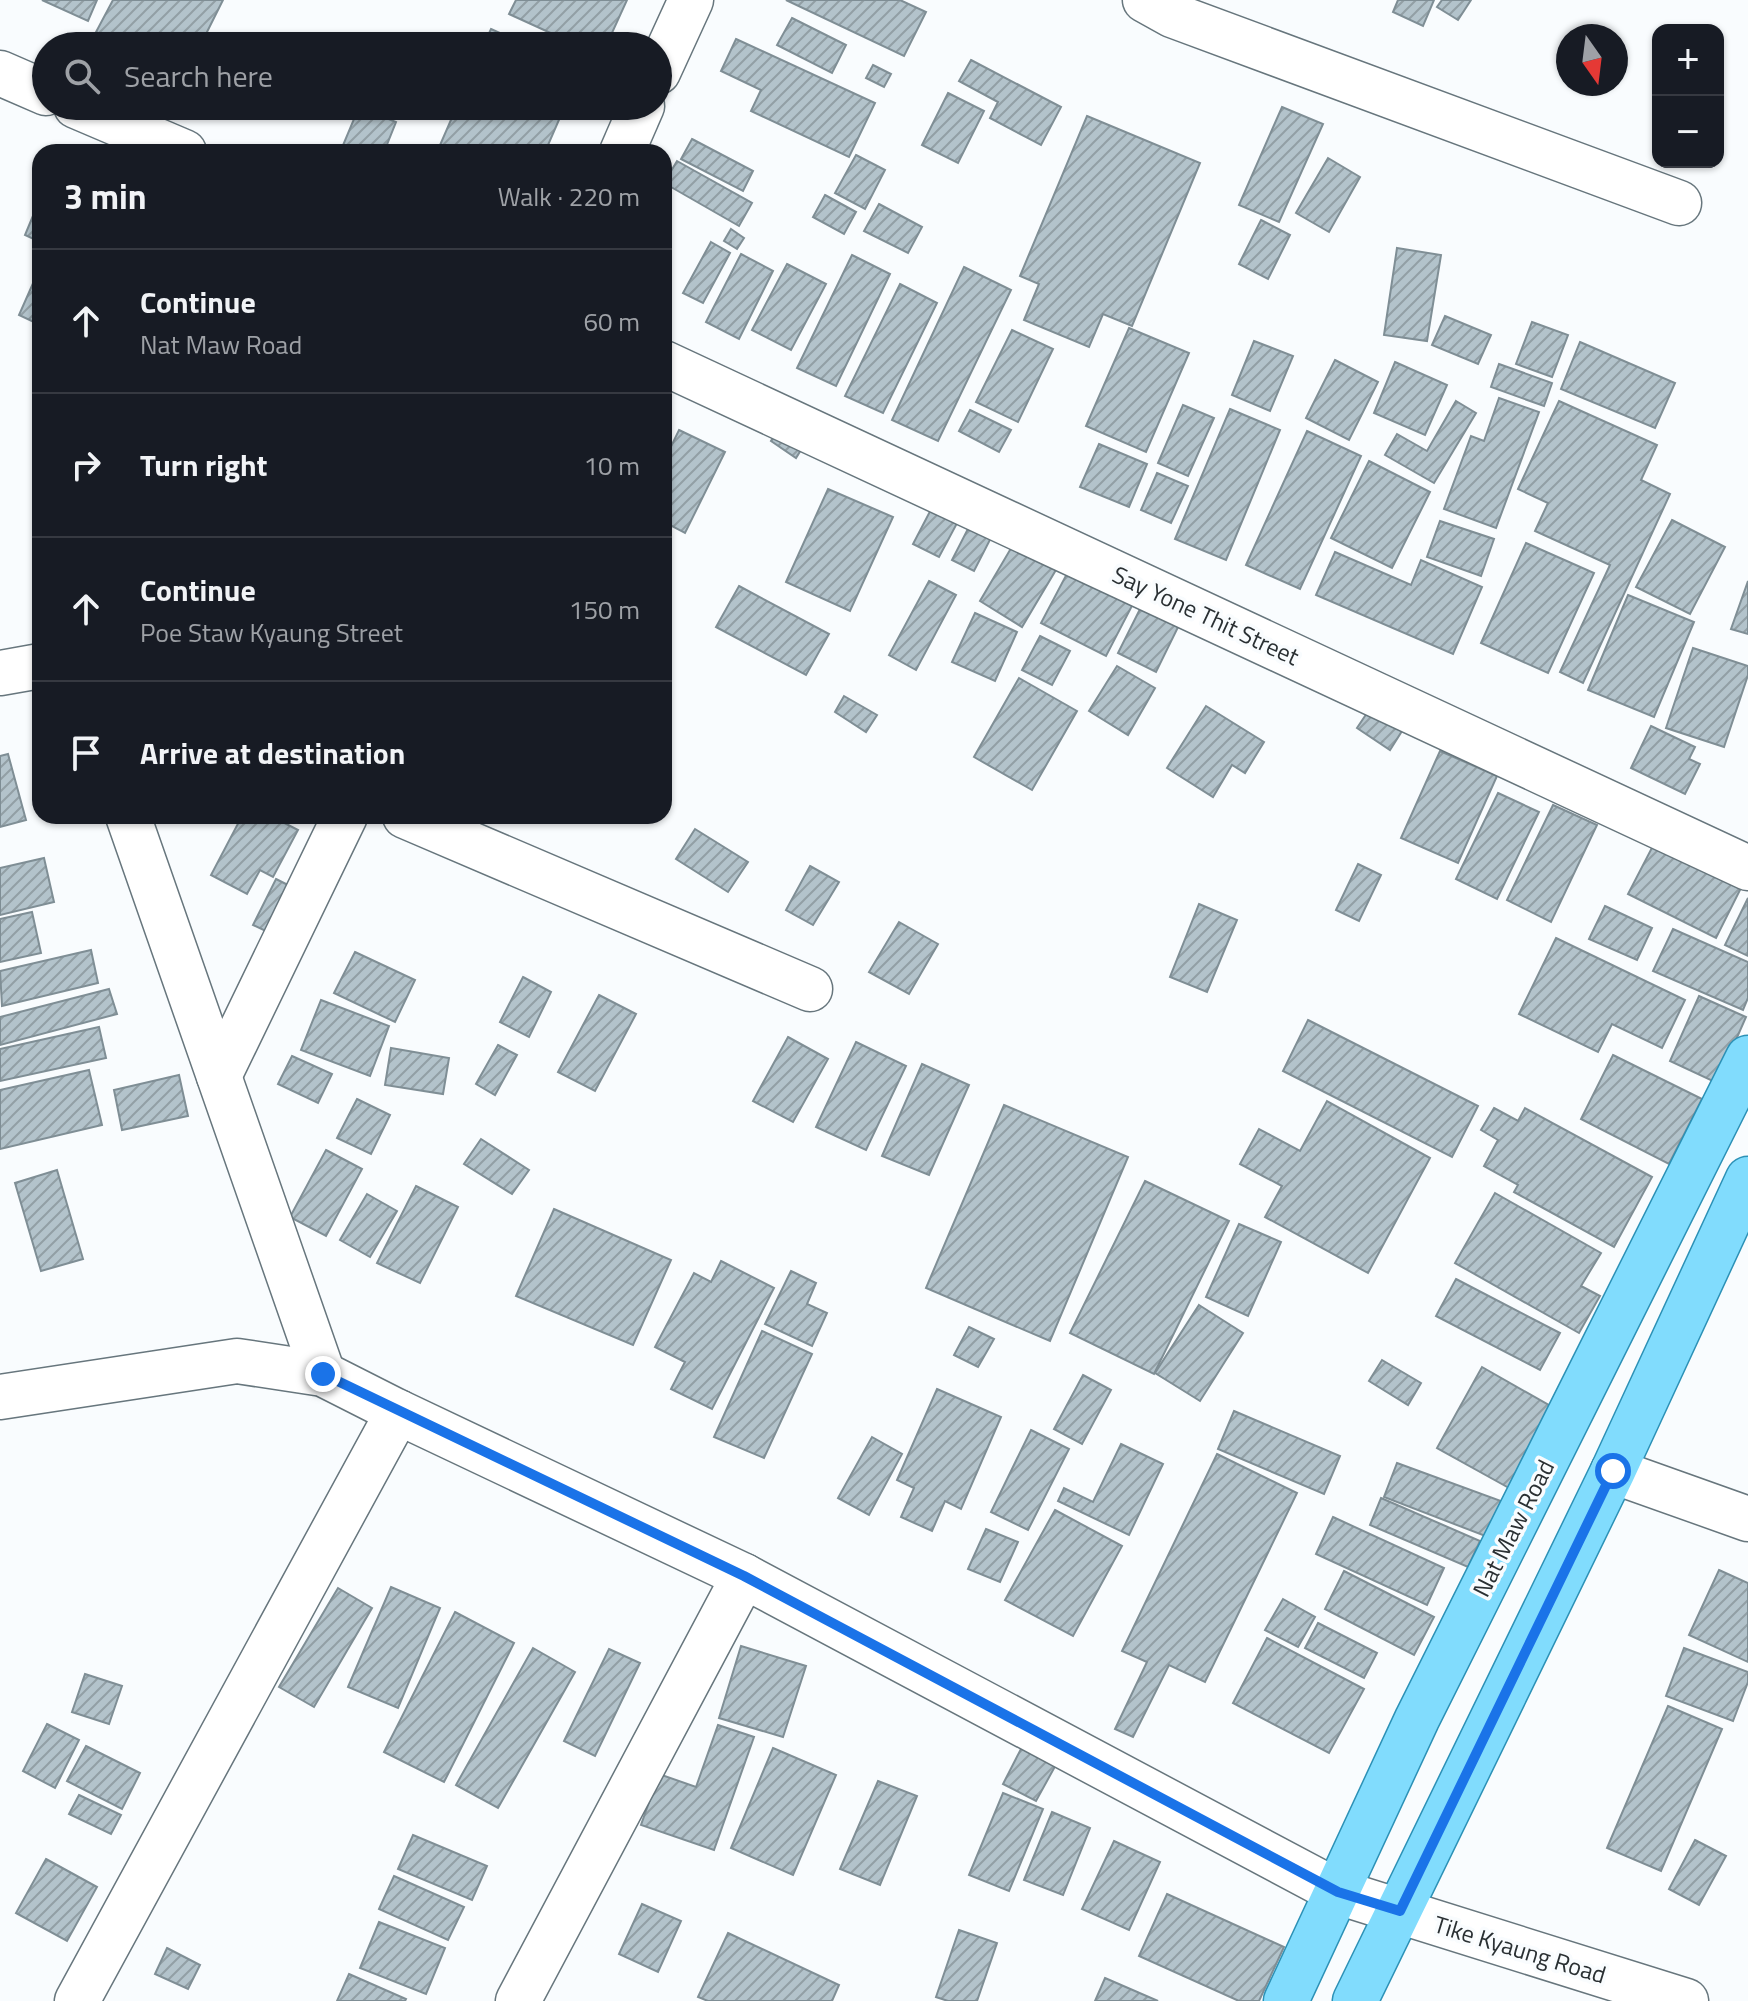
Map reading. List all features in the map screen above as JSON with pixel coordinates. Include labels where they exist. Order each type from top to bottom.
[{"type":"main road","name":"Nat Maw Road","points":[[1286,2001],[1417,1719],[1748,1058]]},
{"type":"main road","points":[[1355,2001],[1613,1471],[1748,1179]]},
{"type":"street","points":[[672,41],[691,0]]},
{"type":"street","points":[[1145,0],[1172,15],[1679,203]]},
{"type":"street","points":[[0,73],[32,87]]},
{"type":"street","points":[[109,120],[165,144]]},
{"type":"street","points":[[625,144],[636,120]]},
{"type":"street","name":"Say Yone Thit Street","points":[[672,367],[1748,868]]},
{"type":"street","points":[[0,673],[32,667]]},
{"type":"street","points":[[131,824],[323,1374]]},
{"type":"street","points":[[219,1076],[341,824]]},
{"type":"street","points":[[424,824],[810,989]]},
{"type":"street","name":"Tike Kyaung Road","points":[[0,1397],[237,1361],[323,1374],[744,1576],[1338,1892],[1686,2001]]},
{"type":"street","points":[[77,2001],[398,1412]]},
{"type":"street","points":[[1613,1471],[1748,1519]]},
{"type":"street","points":[[518,2001],[744,1576]]},
{"type":"building","points":[[42,0],[97,0],[88,21]]},
{"type":"building","points":[[113,0],[223,0],[207,32],[96,32]]},
{"type":"building","points":[[516,0],[627,0],[612,32],[548,32],[509,14]]},
{"type":"building","points":[[786,0],[900,0],[926,12],[904,56]]},
{"type":"building","points":[[1398,0],[1434,0],[1423,26],[1393,12]]},
{"type":"building","points":[[1442,0],[1471,0],[1458,20],[1437,7]]},
{"type":"building","points":[[792,18],[846,45],[832,73],[777,45]]},
{"type":"building","points":[[736,39],[875,103],[849,157],[751,111],[761,90],[721,71]]},
{"type":"building","points":[[971,60],[1061,107],[1041,145],[990,118],[998,102],[959,81]]},
{"type":"building","points":[[873,65],[891,74],[884,87],[866,78]]},
{"type":"building","points":[[948,93],[984,111],[958,163],[922,145]]},
{"type":"building","points":[[1282,107],[1323,124],[1279,222],[1239,205]]},
{"type":"building","points":[[1087,116],[1200,163],[1132,326],[1103,314],[1089,347],[1024,320],[1039,284],[1020,276]]},
{"type":"building","points":[[354,120],[396,122],[387,144],[344,144]]},
{"type":"building","points":[[451,120],[559,120],[548,144],[440,144]]},
{"type":"building","points":[[692,139],[753,171],[743,191],[681,159]]},
{"type":"building","points":[[856,155],[885,170],[865,209],[835,193]]},
{"type":"building","points":[[1328,158],[1360,177],[1329,232],[1296,213]]},
{"type":"building","points":[[677,161],[752,203],[739,226],[672,188],[672,169]]},
{"type":"building","points":[[825,195],[856,212],[844,234],[813,217]]},
{"type":"building","points":[[879,204],[922,227],[908,253],[864,231]]},
{"type":"building","points":[[32,218],[32,238],[25,235]]},
{"type":"building","points":[[1261,220],[1290,235],[1268,279],[1239,264]]},
{"type":"building","points":[[731,229],[744,238],[737,249],[724,241]]},
{"type":"building","points":[[711,242],[730,253],[703,303],[683,293]]},
{"type":"building","points":[[1397,248],[1441,255],[1427,341],[1384,335]]},
{"type":"building","points":[[741,254],[773,271],[739,339],[706,322]]},
{"type":"building","points":[[852,255],[890,274],[836,386],[797,368]]},
{"type":"building","points":[[787,264],[826,284],[791,350],[752,330]]},
{"type":"building","points":[[964,267],[1011,290],[938,441],[892,420]]},
{"type":"building","points":[[900,284],[937,303],[883,413],[845,396]]},
{"type":"building","points":[[32,286],[32,321],[19,315]]},
{"type":"building","points":[[1445,316],[1491,335],[1478,364],[1432,345]]},
{"type":"building","points":[[1532,322],[1568,335],[1552,377],[1516,364]]},
{"type":"building","points":[[1129,328],[1189,353],[1146,452],[1086,426]]},
{"type":"building","points":[[1012,330],[1053,349],[1018,422],[976,402]]},
{"type":"building","points":[[1254,341],[1293,356],[1270,411],[1232,395]]},
{"type":"building","points":[[1580,342],[1675,383],[1655,428],[1561,389]]},
{"type":"building","points":[[1335,360],[1378,382],[1349,440],[1306,418]]},
{"type":"building","points":[[1395,362],[1447,385],[1425,435],[1374,413]]},
{"type":"building","points":[[1499,364],[1552,383],[1544,406],[1491,387]]},
{"type":"building","points":[[1499,398],[1539,412],[1496,528],[1444,509],[1471,436],[1484,441]]},
{"type":"building","points":[[1456,401],[1476,413],[1434,483],[1385,455],[1397,434],[1427,451]]},
{"type":"building","points":[[1559,401],[1657,445],[1641,480],[1670,494],[1583,683],[1560,672],[1610,565],[1535,531],[1548,503],[1518,489]]},
{"type":"building","points":[[1183,405],[1214,418],[1188,476],[1158,463]]},
{"type":"building","points":[[1230,409],[1280,430],[1226,560],[1175,539]]},
{"type":"building","points":[[970,410],[1011,430],[999,452],[959,431]]},
{"type":"building","points":[[779,428],[804,445],[796,458],[771,441]]},
{"type":"building","points":[[679,430],[725,452],[685,533],[672,526],[672,444]]},
{"type":"building","points":[[1307,431],[1361,456],[1300,589],[1246,565]]},
{"type":"building","points":[[1099,444],[1147,464],[1129,507],[1080,487]]},
{"type":"building","points":[[1369,461],[1430,492],[1392,568],[1331,538]]},
{"type":"building","points":[[1157,473],[1188,486],[1171,523],[1141,510]]},
{"type":"building","points":[[828,489],[893,517],[850,611],[786,582]]},
{"type":"building","points":[[937,498],[963,512],[939,557],[913,544]]},
{"type":"building","points":[[974,517],[996,528],[974,571],[952,560]]},
{"type":"building","points":[[1672,520],[1725,547],[1690,614],[1636,587]]},
{"type":"building","points":[[1440,521],[1494,539],[1481,576],[1427,557]]},
{"type":"building","points":[[1020,533],[1063,558],[1022,627],[980,601]]},
{"type":"building","points":[[1526,543],[1594,573],[1548,673],[1481,643]]},
{"type":"building","points":[[1335,552],[1411,585],[1421,560],[1482,587],[1453,654],[1316,595]]},
{"type":"building","points":[[1071,566],[1135,600],[1106,656],[1041,623]]},
{"type":"building","points":[[929,581],[956,595],[916,670],[889,655]]},
{"type":"building","points":[[1748,581],[1748,634],[1731,629]]},
{"type":"building","points":[[739,586],[829,634],[806,675],[716,627]]},
{"type":"building","points":[[1628,595],[1694,622],[1654,717],[1588,690]]},
{"type":"building","points":[[1145,599],[1183,617],[1156,672],[1118,653]]},
{"type":"building","points":[[975,613],[1017,632],[995,681],[952,662]]},
{"type":"building","points":[[1040,636],[1070,651],[1052,685],[1022,670]]},
{"type":"building","points":[[1693,648],[1748,666],[1748,675],[1724,747],[1666,728]]},
{"type":"building","points":[[1117,666],[1155,688],[1128,735],[1089,711]]},
{"type":"building","points":[[1019,678],[1077,711],[1032,790],[974,757]]},
{"type":"building","points":[[844,696],[877,715],[866,732],[835,712]]},
{"type":"building","points":[[1206,706],[1264,742],[1245,773],[1232,765],[1213,797],[1167,768]]},
{"type":"building","points":[[1369,710],[1402,731],[1390,750],[1357,728]]},
{"type":"building","points":[[1651,726],[1695,747],[1689,759],[1700,764],[1685,794],[1631,768]]},
{"type":"building","points":[[1440,751],[1497,776],[1458,863],[1401,838]]},
{"type":"building","points":[[8,754],[26,820],[0,827],[0,756]]},
{"type":"building","points":[[1498,793],[1539,812],[1497,899],[1456,879]]},
{"type":"building","points":[[1553,805],[1597,825],[1551,922],[1507,900]]},
{"type":"building","points":[[238,824],[286,824],[298,830],[273,877],[260,870],[247,894],[211,875]]},
{"type":"building","points":[[695,829],[748,862],[728,892],[676,859]]},
{"type":"building","points":[[1657,838],[1744,882],[1716,938],[1628,894]]},
{"type":"building","points":[[44,858],[54,902],[0,915],[0,868]]},
{"type":"building","points":[[1358,864],[1381,875],[1359,921],[1336,910]]},
{"type":"building","points":[[810,866],[839,882],[813,925],[786,910]]},
{"type":"building","points":[[276,879],[294,888],[272,934],[253,925]]},
{"type":"building","points":[[1748,898],[1748,956],[1725,945]]},
{"type":"building","points":[[1199,904],[1237,920],[1207,992],[1170,977]]},
{"type":"building","points":[[1605,906],[1652,928],[1637,960],[1589,939]]},
{"type":"building","points":[[32,912],[41,953],[0,962],[0,919]]},
{"type":"building","points":[[899,922],[938,944],[909,994],[869,972]]},
{"type":"building","points":[[1673,929],[1748,962],[1748,998],[1743,1010],[1653,971]]},
{"type":"building","points":[[1556,938],[1685,1000],[1662,1048],[1612,1024],[1598,1052],[1519,1014]]},
{"type":"building","points":[[91,950],[98,983],[2,1006],[0,971]]},
{"type":"building","points":[[355,952],[415,980],[395,1022],[334,993]]},
{"type":"building","points":[[523,977],[551,992],[529,1037],[500,1022]]},
{"type":"building","points":[[109,989],[117,1014],[0,1045],[0,1017]]},
{"type":"building","points":[[599,995],[636,1014],[595,1091],[558,1072]]},
{"type":"building","points":[[1699,996],[1746,1017],[1717,1083],[1670,1061]]},
{"type":"building","points":[[321,1000],[389,1026],[370,1076],[301,1050]]},
{"type":"building","points":[[1308,1020],[1478,1106],[1452,1157],[1283,1071]]},
{"type":"building","points":[[99,1027],[106,1058],[0,1081],[0,1049]]},
{"type":"building","points":[[788,1037],[828,1059],[793,1122],[753,1101]]},
{"type":"building","points":[[856,1042],[906,1066],[866,1150],[816,1127]]},
{"type":"building","points":[[498,1045],[517,1055],[495,1095],[476,1084]]},
{"type":"building","points":[[391,1048],[449,1058],[443,1094],[385,1085]]},
{"type":"building","points":[[1613,1055],[1702,1099],[1669,1164],[1581,1119]]},
{"type":"building","points":[[292,1056],[332,1074],[318,1103],[278,1084]]},
{"type":"building","points":[[922,1064],[969,1085],[929,1175],[882,1156]]},
{"type":"building","points":[[89,1070],[102,1125],[0,1149],[0,1090]]},
{"type":"building","points":[[179,1075],[188,1116],[122,1130],[114,1090]]},
{"type":"building","points":[[357,1099],[390,1115],[371,1154],[337,1138]]},
{"type":"building","points":[[1327,1101],[1430,1158],[1368,1273],[1265,1217],[1282,1186],[1240,1164],[1259,1129],[1300,1151]]},
{"type":"building","points":[[1004,1105],[1128,1157],[1050,1341],[926,1288]]},
{"type":"building","points":[[1494,1108],[1518,1121],[1525,1108],[1652,1177],[1614,1247],[1514,1192],[1518,1185],[1484,1166],[1498,1140],[1481,1130]]},
{"type":"building","points":[[481,1139],[529,1170],[512,1194],[464,1164]]},
{"type":"building","points":[[326,1150],[362,1169],[326,1236],[290,1217]]},
{"type":"building","points":[[57,1170],[83,1259],[41,1271],[15,1183]]},
{"type":"building","points":[[1145,1181],[1229,1221],[1154,1374],[1070,1333]]},
{"type":"building","points":[[416,1186],[458,1207],[420,1283],[377,1263]]},
{"type":"building","points":[[1495,1193],[1601,1253],[1581,1286],[1600,1296],[1579,1333],[1455,1263]]},
{"type":"building","points":[[367,1194],[397,1211],[370,1257],[340,1240]]},
{"type":"building","points":[[554,1209],[671,1260],[633,1345],[516,1296]]},
{"type":"building","points":[[1239,1224],[1281,1242],[1248,1316],[1206,1297]]},
{"type":"building","points":[[721,1261],[774,1288],[712,1409],[671,1389],[685,1362],[655,1347],[694,1273],[711,1282]]},
{"type":"building","points":[[791,1271],[816,1283],[807,1304],[827,1313],[812,1346],[765,1324]]},
{"type":"building","points":[[1456,1279],[1560,1333],[1540,1370],[1436,1316]]},
{"type":"building","points":[[1199,1305],[1243,1333],[1200,1401],[1155,1373]]},
{"type":"building","points":[[969,1327],[994,1339],[978,1367],[954,1355]]},
{"type":"building","points":[[762,1331],[812,1354],[764,1458],[714,1437]]},
{"type":"building","points":[[1382,1360],[1421,1383],[1408,1405],[1369,1381]]},
{"type":"building","points":[[1482,1367],[1554,1408],[1509,1488],[1437,1448]]},
{"type":"building","points":[[1083,1375],[1111,1390],[1082,1444],[1054,1429]]},
{"type":"building","points":[[937,1389],[1001,1417],[961,1509],[945,1501],[932,1531],[901,1517],[914,1488],[897,1480]]},
{"type":"building","points":[[1234,1411],[1340,1456],[1324,1494],[1218,1449]]},
{"type":"building","points":[[1031,1430],[1069,1449],[1028,1530],[991,1512]]},
{"type":"building","points":[[872,1437],[902,1454],[869,1515],[838,1498]]},
{"type":"building","points":[[1121,1444],[1163,1464],[1129,1535],[1058,1501],[1064,1488],[1093,1502]]},
{"type":"building","points":[[1217,1454],[1297,1493],[1205,1682],[1169,1665],[1133,1737],[1115,1729],[1147,1662],[1122,1651]]},
{"type":"building","points":[[1397,1463],[1501,1501],[1488,1537],[1384,1497]]},
{"type":"building","points":[[1381,1498],[1480,1541],[1468,1567],[1370,1525]]},
{"type":"building","points":[[1055,1510],[1122,1546],[1073,1636],[1005,1600]]},
{"type":"building","points":[[1333,1517],[1444,1568],[1427,1605],[1316,1554]]},
{"type":"building","points":[[986,1529],[1018,1542],[1000,1582],[968,1569]]},
{"type":"building","points":[[1719,1570],[1748,1583],[1748,1662],[1689,1635]]},
{"type":"building","points":[[1344,1571],[1434,1617],[1414,1655],[1325,1609]]},
{"type":"building","points":[[391,1587],[440,1608],[398,1708],[348,1687]]},
{"type":"building","points":[[338,1588],[372,1608],[314,1707],[279,1687]]},
{"type":"building","points":[[1283,1599],[1315,1617],[1298,1647],[1265,1630]]},
{"type":"building","points":[[455,1612],[514,1643],[444,1782],[384,1752]]},
{"type":"building","points":[[1318,1623],[1377,1653],[1364,1678],[1305,1648]]},
{"type":"building","points":[[1267,1638],[1364,1689],[1329,1753],[1233,1703]]},
{"type":"building","points":[[741,1646],[806,1666],[783,1737],[719,1718]]},
{"type":"building","points":[[533,1648],[575,1672],[498,1808],[456,1785]]},
{"type":"building","points":[[1684,1648],[1748,1672],[1748,1682],[1733,1721],[1666,1696]]},
{"type":"building","points":[[609,1649],[640,1663],[595,1756],[564,1741]]},
{"type":"building","points":[[85,1674],[122,1686],[109,1724],[72,1712]]},
{"type":"building","points":[[1668,1706],[1722,1729],[1661,1871],[1607,1848]]},
{"type":"building","points":[[47,1724],[79,1740],[55,1788],[23,1771]]},
{"type":"building","points":[[718,1725],[754,1737],[714,1850],[641,1825],[659,1774],[696,1787]]},
{"type":"building","points":[[1024,1743],[1058,1761],[1036,1801],[1003,1784]]},
{"type":"building","points":[[86,1746],[140,1773],[122,1809],[67,1781]]},
{"type":"building","points":[[773,1748],[836,1775],[793,1875],[731,1848]]},
{"type":"building","points":[[878,1781],[917,1796],[880,1885],[840,1869]]},
{"type":"building","points":[[1003,1793],[1043,1809],[1009,1891],[969,1875]]},
{"type":"building","points":[[79,1795],[121,1815],[111,1834],[69,1814]]},
{"type":"building","points":[[1052,1812],[1090,1828],[1063,1895],[1024,1880]]},
{"type":"building","points":[[413,1835],[487,1866],[472,1900],[398,1869]]},
{"type":"building","points":[[1695,1840],[1726,1856],[1699,1905],[1669,1889]]},
{"type":"building","points":[[1114,1841],[1160,1862],[1129,1930],[1082,1909]]},
{"type":"building","points":[[46,1859],[97,1887],[67,1941],[16,1913]]},
{"type":"building","points":[[394,1876],[464,1907],[448,1940],[379,1909]]},
{"type":"building","points":[[1167,1894],[1284,1947],[1259,2001],[1239,2001],[1139,1956]]},
{"type":"building","points":[[642,1904],[681,1921],[658,1972],[619,1954]]},
{"type":"building","points":[[379,1922],[445,1948],[426,1994],[360,1968]]},
{"type":"building","points":[[959,1930],[997,1943],[977,2001],[948,2001],[936,1997]]},
{"type":"building","points":[[728,1933],[839,1985],[832,2001],[708,2001],[698,1997]]},
{"type":"building","points":[[167,1948],[200,1965],[188,1989],[155,1974]]},
{"type":"building","points":[[349,1974],[406,1999],[337,2001]]},
{"type":"building","points":[[1105,1978],[1158,2001],[1095,2001]]},
{"type":"route","points":[[323,1374],[744,1576],[1338,1892],[1400,1911],[1613,1471]]}]
